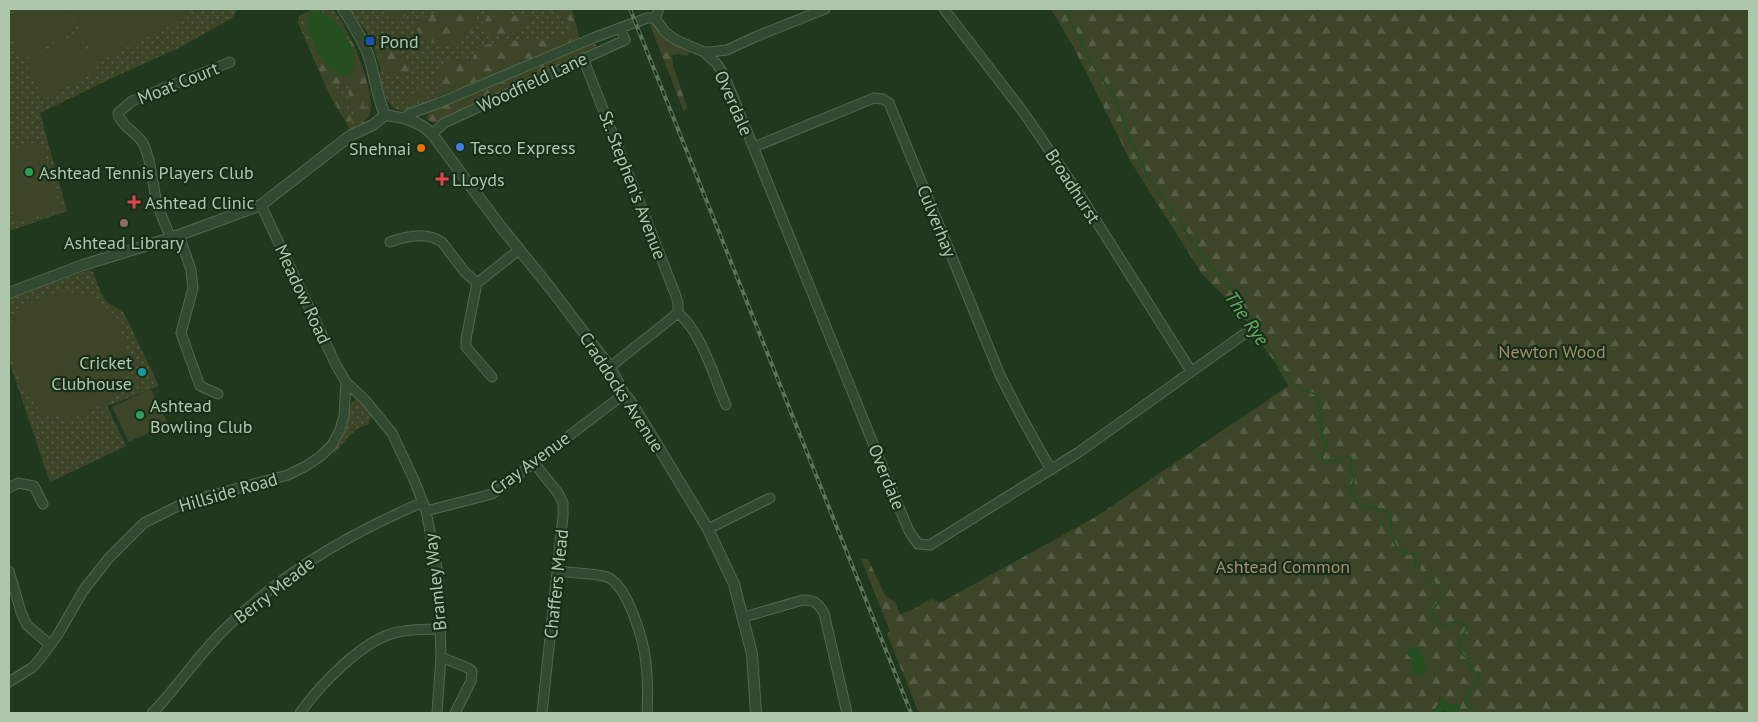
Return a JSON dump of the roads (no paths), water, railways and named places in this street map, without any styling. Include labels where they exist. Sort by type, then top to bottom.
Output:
[{"type":"street","points":[[343,9],[368,55],[379,102],[385,115]]},
{"type":"street","points":[[659,9],[655,18],[665,32],[676,40],[704,52],[727,50],[825,9]]},
{"type":"street","name":"Broadhurst","points":[[944,9],[1024,113],[1081,197],[1191,371]]},
{"type":"street","name":"Woodfield Lane","points":[[403,118],[620,28],[647,18],[655,18]]},
{"type":"street","name":"Woodfield Lane","points":[[432,134],[444,123],[624,40],[620,28]]},
{"type":"street","points":[[721,69],[727,50]]},
{"type":"street","name":"Overdale","points":[[704,52],[721,69],[892,491],[914,540],[918,544],[930,545],[1051,470],[1244,334]]},
{"type":"street","name":"St. Stephen's Avenue","points":[[583,58],[676,296],[678,313],[686,319],[696,335],[726,405]]},
{"type":"street","name":"Moat Court","points":[[175,236],[157,203],[150,164],[144,145],[138,135],[119,118],[118,113],[132,101],[230,62]]},
{"type":"street","name":"Culverhay","points":[[754,147],[874,98],[883,99],[889,103],[1000,375],[1051,470]]},
{"type":"street","points":[[420,124],[428,108]]},
{"type":"street","points":[[385,115],[403,118]]},
{"type":"street","points":[[9,292],[261,205],[351,135],[374,125],[385,115]]},
{"type":"street","name":"Craddocks Avenue","points":[[403,118],[420,124],[432,134],[610,367],[624,394],[631,402],[708,529],[734,584],[744,617],[752,654],[756,713]]},
{"type":"street","name":"Meadow Road","points":[[261,205],[336,365],[346,382]]},
{"type":"street","points":[[175,236],[191,270],[193,288],[181,333],[200,386],[218,394]]},
{"type":"street","points":[[390,242],[405,236],[420,236],[438,240],[464,271],[477,282]]},
{"type":"street","points":[[492,377],[466,347],[477,282],[519,250]]},
{"type":"street","points":[[610,367],[678,313]]},
{"type":"street","name":"Bramley Way","points":[[346,382],[392,433],[424,506],[437,568],[441,629],[437,713]]},
{"type":"street","name":"Hillside Road","points":[[9,682],[33,667],[57,636],[83,591],[102,565],[144,523],[186,502],[288,475],[321,456],[332,445],[340,430],[344,416],[346,382]]},
{"type":"street","name":"Cray Avenue","points":[[424,506],[492,494],[624,394]]},
{"type":"street","name":"Chaffers Mead","points":[[534,463],[563,503],[542,713]]},
{"type":"street","points":[[9,488],[18,483],[34,486],[43,504]]},
{"type":"street","points":[[708,529],[770,498]]},
{"type":"street","name":"Berry Meade","points":[[152,713],[221,633],[266,592],[308,561],[342,540],[384,519],[424,506]]},
{"type":"street","points":[[9,571],[11,588],[27,625],[49,644]]},
{"type":"street","points":[[557,571],[607,577],[624,592],[640,636],[646,660],[648,680],[647,713]]},
{"type":"street","points":[[744,617],[803,600],[812,600],[819,605],[824,613],[847,713]]},
{"type":"street","points":[[300,713],[345,663],[374,642],[397,632],[441,629]]},
{"type":"street","name":"Bramley Way","points":[[441,657],[472,671],[471,681],[455,713]]},
{"type":"waterway","name":"The Rye","points":[[1064,9],[1091,62],[1116,100],[1129,137],[1147,175],[1207,263],[1223,279],[1238,299],[1246,311],[1250,322],[1287,376],[1299,387],[1316,394],[1323,439],[1326,443],[1325,450],[1321,454],[1323,461],[1326,463],[1347,457],[1351,458],[1350,470],[1354,478],[1351,495],[1362,507],[1386,510],[1391,519],[1391,534],[1397,549],[1414,554],[1415,565],[1420,570]]},
{"type":"waterway","name":"The Rye","points":[[1430,578],[1441,591],[1439,602],[1432,610],[1436,623],[1445,626],[1454,622],[1467,626],[1458,650],[1469,660],[1469,665],[1478,675],[1479,679],[1465,702],[1473,713]]},
{"type":"railway","points":[[630,9],[911,713]]},
{"type":"place","name":"Pond","points":[[370,41]]},
{"type":"place","name":"Tesco Express","points":[[460,147]]},
{"type":"place","name":"Shehnai","points":[[421,148]]},
{"type":"place","name":"Ashtead Tennis Players Club","points":[[29,172]]},
{"type":"place","name":"LLoyds","points":[[442,179]]},
{"type":"place","name":"Ashtead Clinic","points":[[134,202]]},
{"type":"place","name":"Ashtead Library","points":[[124,223]]},
{"type":"place","name":"Cricket Clubhouse","points":[[142,372]]},
{"type":"place","name":"Ashtead Bowling Club","points":[[140,415]]},
{"type":"park label","name":"Newton Wood","points":[[1552,351]]},
{"type":"park label","name":"Ashtead Common","points":[[1283,566]]}]
